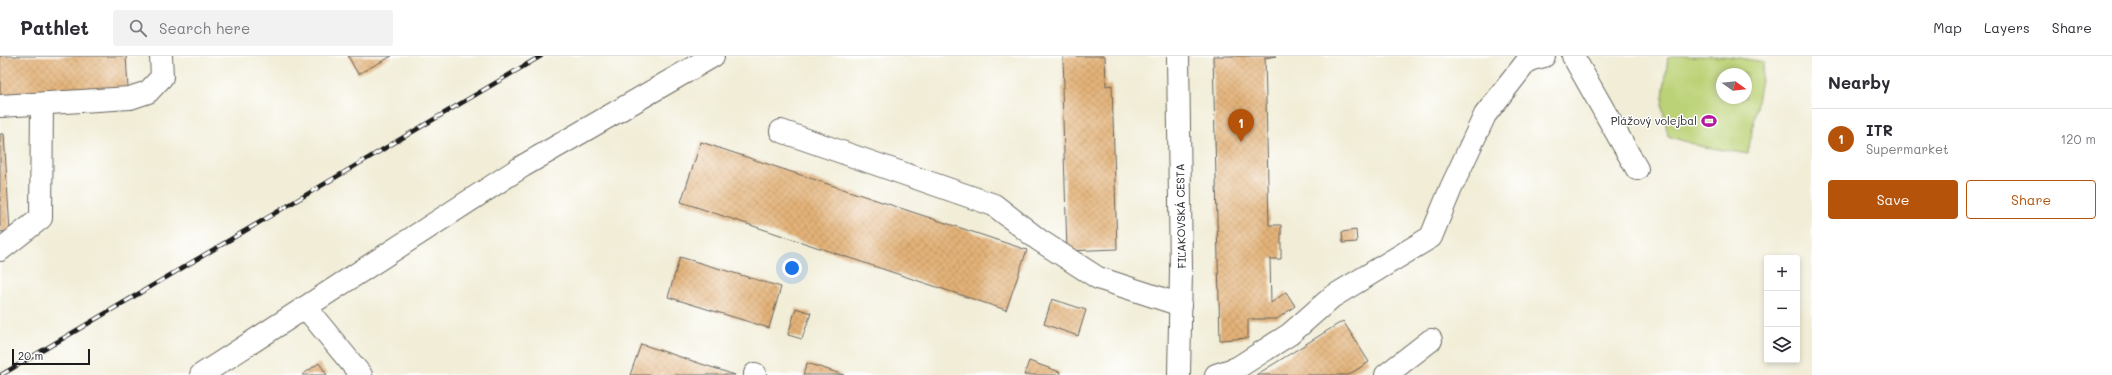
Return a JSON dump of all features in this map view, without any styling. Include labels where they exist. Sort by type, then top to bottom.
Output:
[{"type":"street","points":[[0,106],[130,98],[148,92],[162,77],[161,56]]},
{"type":"street","points":[[202,375],[523,166],[713,56]]},
{"type":"street","name":"FIĽAKOVSKÁ CESTA","points":[[1178,56],[1181,305],[1179,375]]},
{"type":"street","points":[[1216,375],[1238,368],[1290,334],[1332,297],[1431,237],[1451,188],[1486,115],[1528,60],[1544,56]]},
{"type":"street","points":[[1573,56],[1637,169]]},
{"type":"street","points":[[0,250],[42,218],[42,104]]},
{"type":"street","points":[[781,131],[994,206],[1039,240],[1098,278],[1181,305]]},
{"type":"street","points":[[306,308],[362,375]]},
{"type":"street","points":[[1386,375],[1431,340]]},
{"type":"green space","name":"Plážový volejbal","points":[[1670,56],[1727,56],[1764,62],[1748,154],[1699,146],[1668,136],[1662,105],[1668,57]]},
{"type":"building","points":[[0,56],[126,56],[128,88],[0,96]]},
{"type":"building","points":[[348,56],[392,56],[358,74]]},
{"type":"building","points":[[1063,56],[1105,56],[1106,86],[1112,85],[1117,249],[1067,251],[1062,87],[1064,87]]},
{"type":"building","points":[[1213,56],[1276,56],[1265,58],[1269,225],[1281,225],[1281,259],[1270,259],[1271,303],[1286,292],[1295,306],[1277,319],[1248,319],[1248,338],[1220,340]]},
{"type":"building","points":[[0,134],[4,134],[10,231],[0,232]]},
{"type":"building","points":[[701,142],[1027,250],[1006,310],[681,202]]},
{"type":"building","points":[[1356,230],[1357,242],[1343,243],[1342,232]]},
{"type":"building","points":[[680,257],[781,287],[769,328],[668,297]]},
{"type":"building","points":[[1052,299],[1086,310],[1078,336],[1044,324]]},
{"type":"building","points":[[796,308],[811,313],[802,339],[788,335]]},
{"type":"building","points":[[1343,321],[1369,362],[1348,375],[1256,375]]},
{"type":"building","points":[[641,344],[735,375],[630,375]]},
{"type":"building","points":[[1029,361],[1060,372],[1059,375],[1024,375]]},
{"type":"building","points":[[319,363],[327,375],[302,375]]},
{"type":"building","points":[[807,363],[844,375],[803,375]]},
{"type":"railway","points":[[1,375],[541,56]]},
{"type":"place","name":"Plážový volejbal","points":[[1709,121]]},
{"type":"place","name":"ITR","points":[[1241,142]]}]
